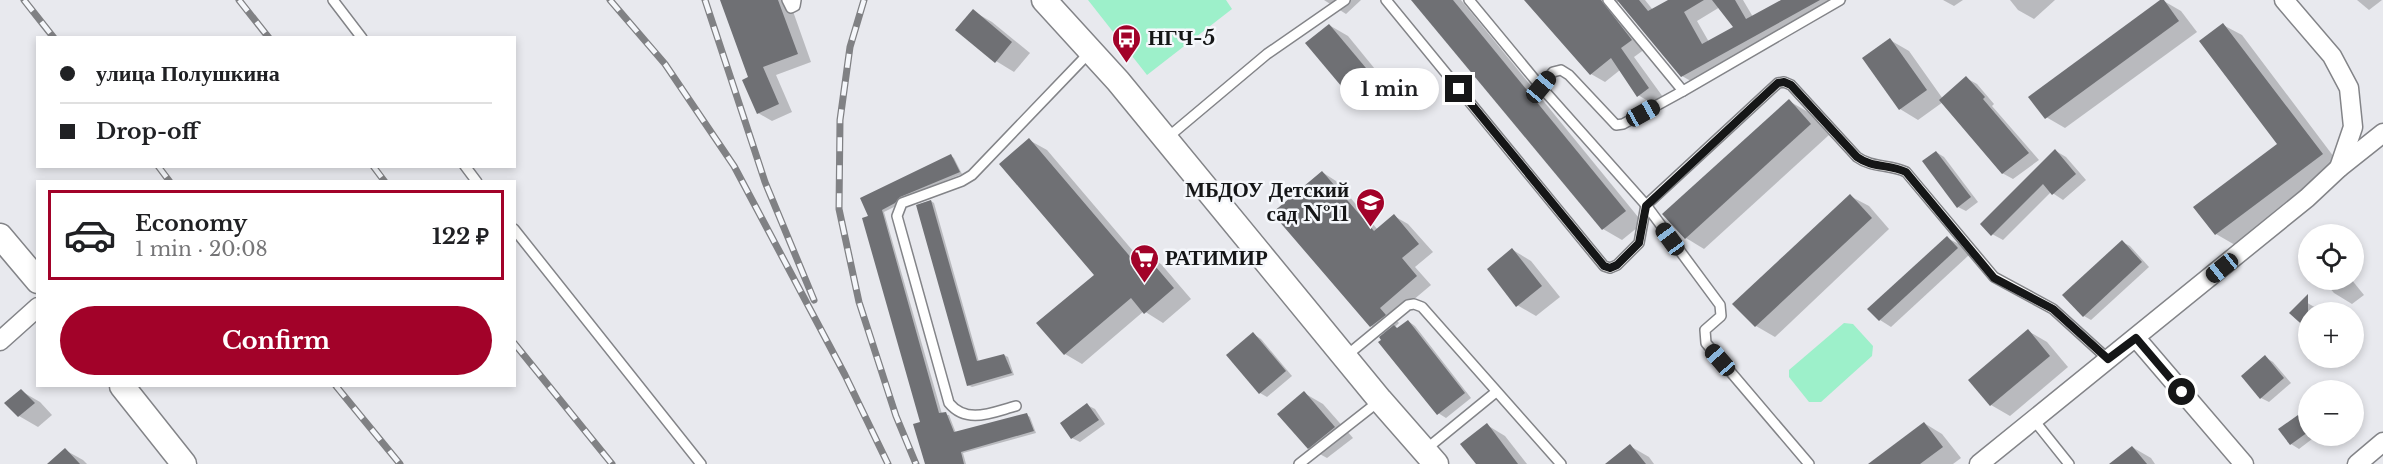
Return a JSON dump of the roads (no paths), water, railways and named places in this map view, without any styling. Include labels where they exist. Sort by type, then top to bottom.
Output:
[{"type":"street","points":[[1044,0],[1166,140],[1380,400],[1431,457]]},
{"type":"street","points":[[2284,0],[2332,56],[2349,88],[2353,127],[2339,168]]},
{"type":"street","points":[[1979,464],[2307,198],[2339,168],[2383,133]]},
{"type":"street","points":[[0,236],[36,279]]},
{"type":"street","points":[[0,341],[36,309]]},
{"type":"street","points":[[2136,338],[2244,464]]},
{"type":"street","points":[[123,387],[184,464]]},
{"type":"street","points":[[2357,464],[2383,442]]},
{"type":"lane","points":[[333,0],[360,36]]},
{"type":"lane","points":[[787,0],[791,8],[795,6],[796,0]]},
{"type":"lane","points":[[1166,140],[1267,54],[1345,0]]},
{"type":"lane","points":[[1386,0],[1604,266],[1610,268],[1617,265],[1639,243],[1646,206],[1778,83],[1784,82],[1791,85],[1857,157],[1870,165],[1896,168],[1906,172],[1994,278],[2053,309],[2108,359]]},
{"type":"lane","points":[[1469,0],[1541,87],[1646,206],[1720,305],[1721,316],[1706,330],[1706,343],[1809,464]]},
{"type":"lane","points":[[1608,0],[1683,91]]},
{"type":"lane","points":[[1541,87],[1553,72],[1561,70],[1569,75],[1616,125],[1623,124],[1840,0]]},
{"type":"lane","points":[[1016,406],[970,416],[961,415],[949,403],[897,216],[902,203],[962,181],[972,175],[1090,51]]},
{"type":"lane","points":[[516,232],[701,464]]},
{"type":"lane","points":[[1346,356],[1408,304],[1422,307],[1561,464]]},
{"type":"lane","points":[[1431,457],[1496,392]]},
{"type":"lane","points":[[1305,462],[1380,400]]},
{"type":"lane","points":[[2033,419],[2069,464]]},
{"type":"railway","points":[[24,0],[52,36]]},
{"type":"railway","points":[[239,0],[267,36]]},
{"type":"railway","points":[[610,0],[665,64],[734,166],[845,375],[888,464]]},
{"type":"railway","points":[[705,0],[765,182],[814,300]]},
{"type":"railway","points":[[864,0],[850,47],[840,120],[839,209],[859,302],[896,416],[916,464]]},
{"type":"railway","points":[[160,168],[168,180]]},
{"type":"railway","points":[[374,168],[384,180]]},
{"type":"railway","points":[[516,345],[612,464]]},
{"type":"railway","points":[[337,387],[400,464]]},
{"type":"place","name":"НГЧ-5","points":[[1127,64]]},
{"type":"place","name":"МБДОУ Детский сад №11","points":[[1370,228]]},
{"type":"place","name":"РАТИМИР","points":[[1144,284]]}]
